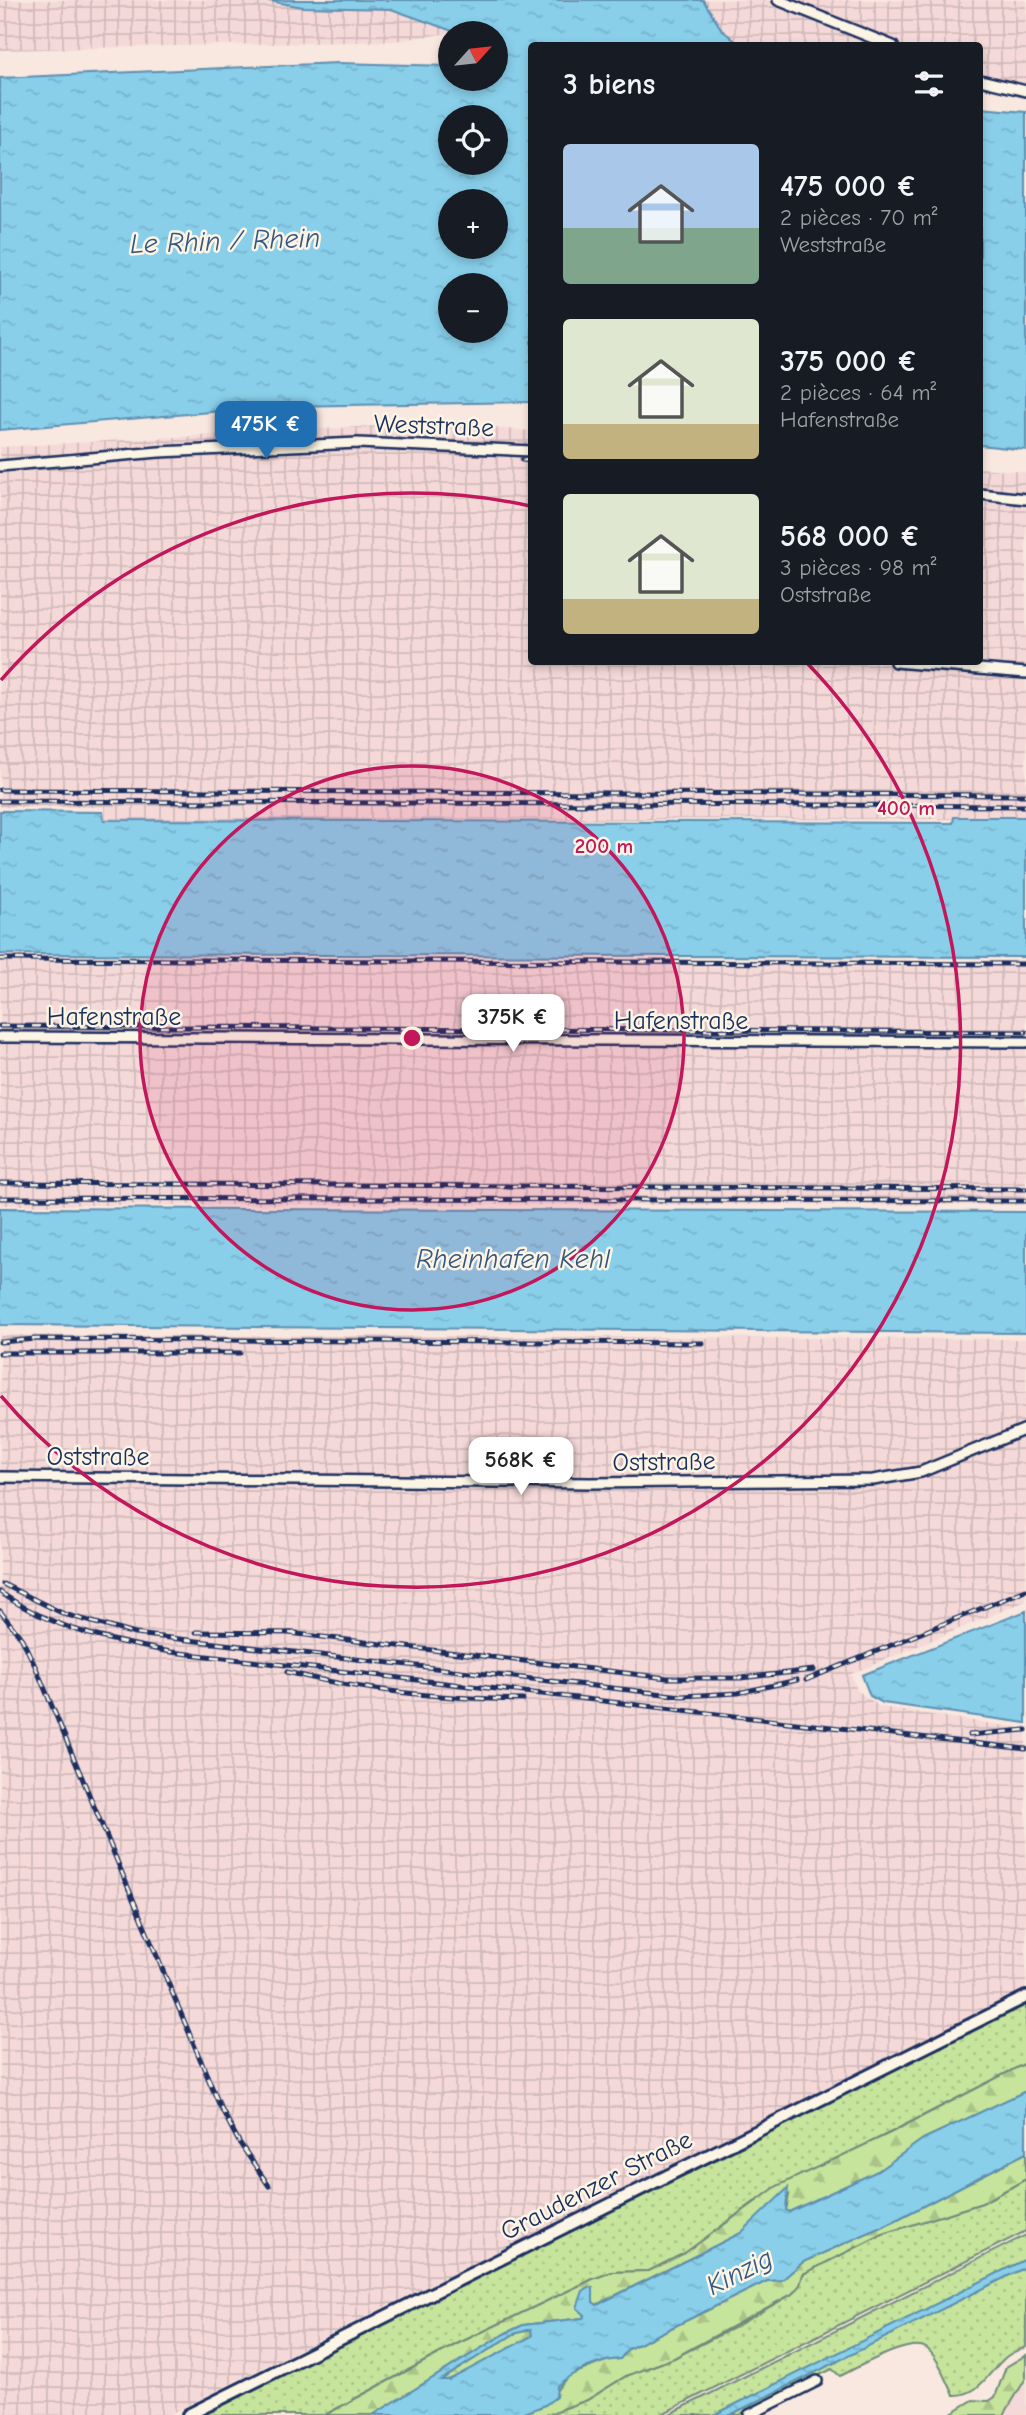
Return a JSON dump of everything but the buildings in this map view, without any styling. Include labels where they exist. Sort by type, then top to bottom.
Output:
[{"type":"street","points":[[778,0],[883,42]]},
{"type":"street","points":[[983,81],[1026,91]]},
{"type":"street","name":"Weststraße","points":[[0,467],[185,451],[358,443],[528,451]]},
{"type":"street","points":[[983,494],[1026,499]]},
{"type":"street","points":[[931,665],[1026,673]]},
{"type":"street","name":"Hafenstraße","points":[[0,1037],[1026,1042]]},
{"type":"street","name":"Oststraße","points":[[0,1477],[590,1483],[873,1480],[921,1472],[1026,1429]]},
{"type":"street","name":"Graudenzer Straße","points":[[188,2415],[1026,1997]]},
{"type":"street","points":[[749,2415],[817,2381]]},
{"type":"shaded area","points":[[0,0],[1026,0],[1026,93],[983,89],[983,42],[582,42],[508,34],[508,21],[438,21],[438,35],[394,41],[0,50]]},
{"type":"shaded area","points":[[431,423],[528,431],[528,665],[983,665],[983,468],[1026,472],[1026,819],[105,820],[105,807],[0,807],[0,447]]},
{"type":"shaded area","points":[[0,955],[1026,962],[1026,1205],[0,1205]]},
{"type":"shaded area","points":[[0,1335],[1026,1339],[1026,1601],[851,1674],[857,1690],[880,1707],[1020,1728],[1026,1725],[1026,1989],[168,2415],[0,2415]]},
{"type":"shaded area","points":[[1026,2378],[1026,2415],[1008,2415],[1007,2409]]},
{"type":"green space","points":[[1026,2001],[1026,2063],[754,2202],[685,2253],[649,2271],[612,2272],[593,2279],[457,2344],[325,2415],[196,2415]]},
{"type":"green space","points":[[1026,2063],[1026,2091],[923,2139],[878,2171],[789,2212],[786,2210],[789,2195],[741,2233],[596,2305],[593,2302],[583,2318],[523,2325],[373,2415],[325,2415],[457,2344],[593,2279],[612,2272],[649,2271],[685,2253],[777,2186],[890,2133]]},
{"type":"green space","points":[[1026,2153],[1026,2179],[982,2203],[883,2234],[803,2274],[800,2285],[792,2294],[674,2358],[626,2376],[587,2400],[546,2415],[520,2415],[545,2405],[568,2376],[608,2360],[620,2359],[628,2349],[767,2281],[782,2280],[803,2262],[894,2221]]},
{"type":"green space","points":[[1026,2179],[1026,2231],[660,2415],[546,2415],[587,2400],[626,2376],[674,2358],[733,2328],[792,2294],[803,2274],[883,2233],[982,2203]]},
{"type":"green space","points":[[1026,2235],[1026,2259],[714,2415],[668,2415]]},
{"type":"green space","points":[[1026,2267],[1026,2347],[1006,2357],[971,2391],[954,2395],[930,2352],[918,2346],[883,2355],[840,2376],[832,2369],[739,2415],[730,2415]]},
{"type":"green space","points":[[531,2329],[532,2336],[487,2363],[463,2375],[439,2381],[514,2334]]},
{"type":"green space","points":[[1026,2355],[1026,2378],[1004,2415],[948,2415],[973,2400],[989,2401],[995,2397],[1006,2367]]},
{"type":"water","name":"Le Rhin / Rhein","points":[[264,0],[703,0],[722,30],[736,42],[528,42],[528,402],[283,406],[0,430],[0,78],[338,63],[438,66],[438,91],[508,91],[508,21],[438,21],[438,26],[391,9],[303,7]]},
{"type":"water","points":[[983,108],[1026,112],[1026,450],[983,445]]},
{"type":"water","points":[[0,811],[103,812],[104,820],[953,823],[954,817],[1026,817],[1026,957],[0,954]]},
{"type":"water","name":"Rheinhafen Kehl","points":[[0,1208],[1026,1212],[1026,1333],[0,1325]]},
{"type":"water","points":[[1026,1611],[1026,1723],[883,1703],[870,1696],[862,1675]]},
{"type":"water","name":"Kinzig","points":[[1026,2091],[1026,2153],[894,2221],[803,2262],[782,2280],[767,2281],[628,2349],[620,2359],[578,2371],[557,2386],[556,2397],[545,2405],[520,2415],[373,2415],[523,2325],[583,2318],[585,2315],[577,2308],[583,2291],[589,2287],[593,2288],[593,2302],[597,2305],[741,2233],[788,2188],[786,2210],[789,2212],[878,2171],[923,2139]],"holes":[[[531,2329],[532,2336],[449,2380],[441,2380],[514,2334]]]},
{"type":"water","points":[[1026,2259],[1026,2267],[730,2415],[714,2415]]},
{"type":"railway","points":[[522,460],[528,461]]},
{"type":"railway","points":[[0,790],[1026,795]]},
{"type":"railway","points":[[0,801],[1026,806]]},
{"type":"railway","points":[[0,959],[1026,964]]},
{"type":"railway","points":[[0,1026],[1026,1032]]},
{"type":"railway","points":[[0,1183],[1026,1189]]},
{"type":"railway","points":[[0,1198],[1026,1201]]},
{"type":"railway","points":[[0,1342],[36,1339],[703,1343]]},
{"type":"railway","points":[[0,1353],[240,1353]]},
{"type":"railway","points":[[3,1584],[64,1614],[135,1634],[682,1696],[738,1693],[797,1680]]},
{"type":"railway","points":[[806,1680],[1026,1590]]},
{"type":"railway","points":[[0,1592],[40,1615],[82,1632],[171,1652],[1026,1749]]},
{"type":"railway","points":[[0,1611],[22,1639],[36,1668],[219,2104],[239,2142],[269,2186]]},
{"type":"railway","points":[[196,1632],[297,1633]]},
{"type":"railway","points":[[289,1633],[667,1678],[741,1678],[814,1670]]},
{"type":"railway","points":[[287,1672],[345,1685],[404,1693],[523,1700]]},
{"type":"railway","points":[[969,1735],[1026,1730]]}]
